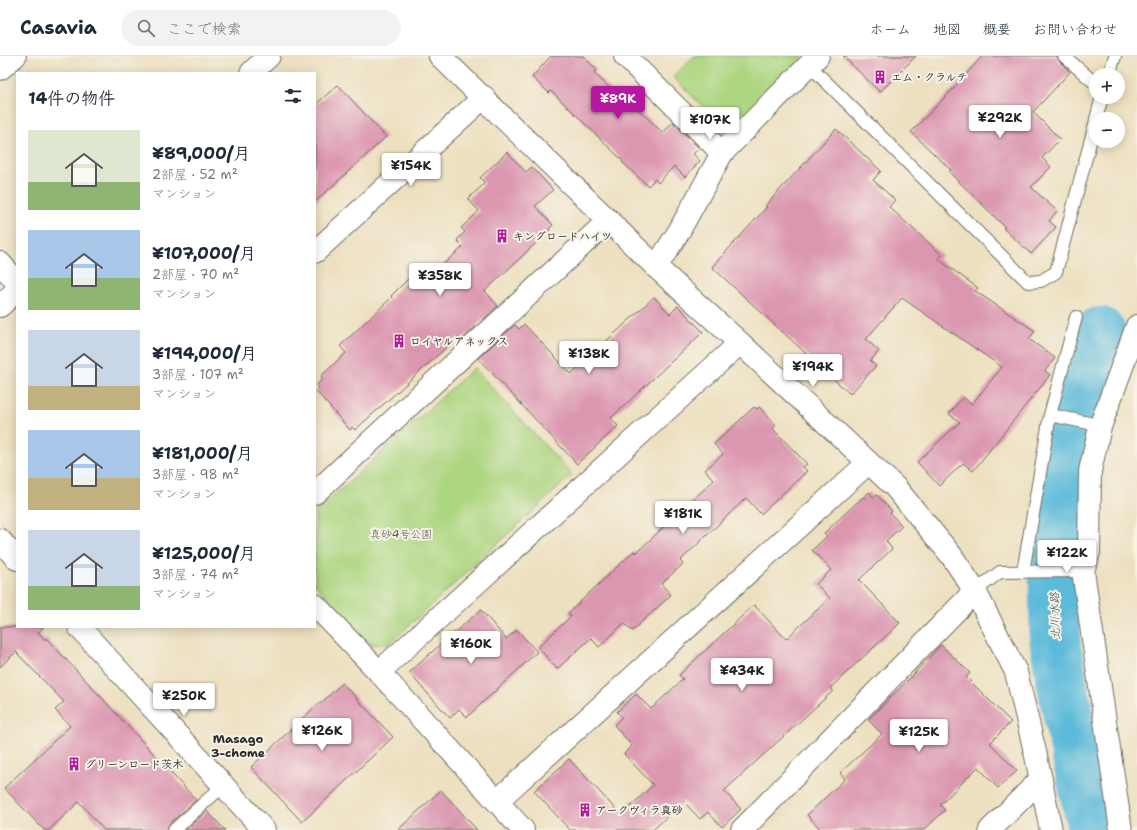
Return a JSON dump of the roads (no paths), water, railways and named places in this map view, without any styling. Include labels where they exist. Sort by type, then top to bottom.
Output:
[{"type":"street","points":[[0,69],[15,56]]},
{"type":"street","points":[[252,72],[269,56]]},
{"type":"street","points":[[440,56],[484,97],[656,267],[895,487],[951,555],[975,591],[1016,672],[1041,779],[1051,830]]},
{"type":"street","points":[[625,56],[722,153]]},
{"type":"street","points":[[656,267],[678,233],[722,153],[814,60]]},
{"type":"street","points":[[316,251],[484,97]]},
{"type":"street","points":[[316,493],[609,220]]},
{"type":"street","points":[[0,263],[16,281]]},
{"type":"street","points":[[0,306],[16,291]]},
{"type":"street","points":[[1121,830],[1075,571],[1089,552],[1090,471],[1094,425],[1137,326]]},
{"type":"street","points":[[379,672],[740,343]]},
{"type":"street","points":[[497,801],[868,463]]},
{"type":"street","points":[[0,540],[16,558]]},
{"type":"street","points":[[742,830],[975,591]]},
{"type":"street","points":[[316,606],[379,672],[523,830]]},
{"type":"street","points":[[80,628],[264,830]]},
{"type":"street","points":[[990,830],[1041,779]]},
{"type":"lane","points":[[1064,56],[1089,78]]},
{"type":"lane","points":[[1111,68],[1115,56]]},
{"type":"lane","points":[[814,60],[1028,282],[1041,281],[1056,272],[1089,147]]},
{"type":"lane","points":[[1023,572],[1054,415],[1076,317]]},
{"type":"lane","points":[[1054,415],[1094,425]]},
{"type":"lane","points":[[975,591],[1000,572],[1075,571]]},
{"type":"lane","points":[[174,830],[224,785]]},
{"type":"waterway","name":"北川水路","points":[[1093,830],[1065,699],[1055,642],[1054,557],[1071,430],[1100,332]]},
{"type":"place","name":"エム・クラルテ","points":[[880,77]]},
{"type":"place","name":"キングロードハイツ","points":[[502,236]]},
{"type":"place","name":"ロイヤルアネックス","points":[[399,341]]},
{"type":"place","name":"グリーンロード茨木","points":[[74,764]]},
{"type":"place","name":"アークヴィラ真砂","points":[[585,810]]},
{"type":"district","name":"Masago 3-chome","points":[[238,746]]},
{"type":"park label","name":"真砂4号公園","points":[[401,534]]}]
